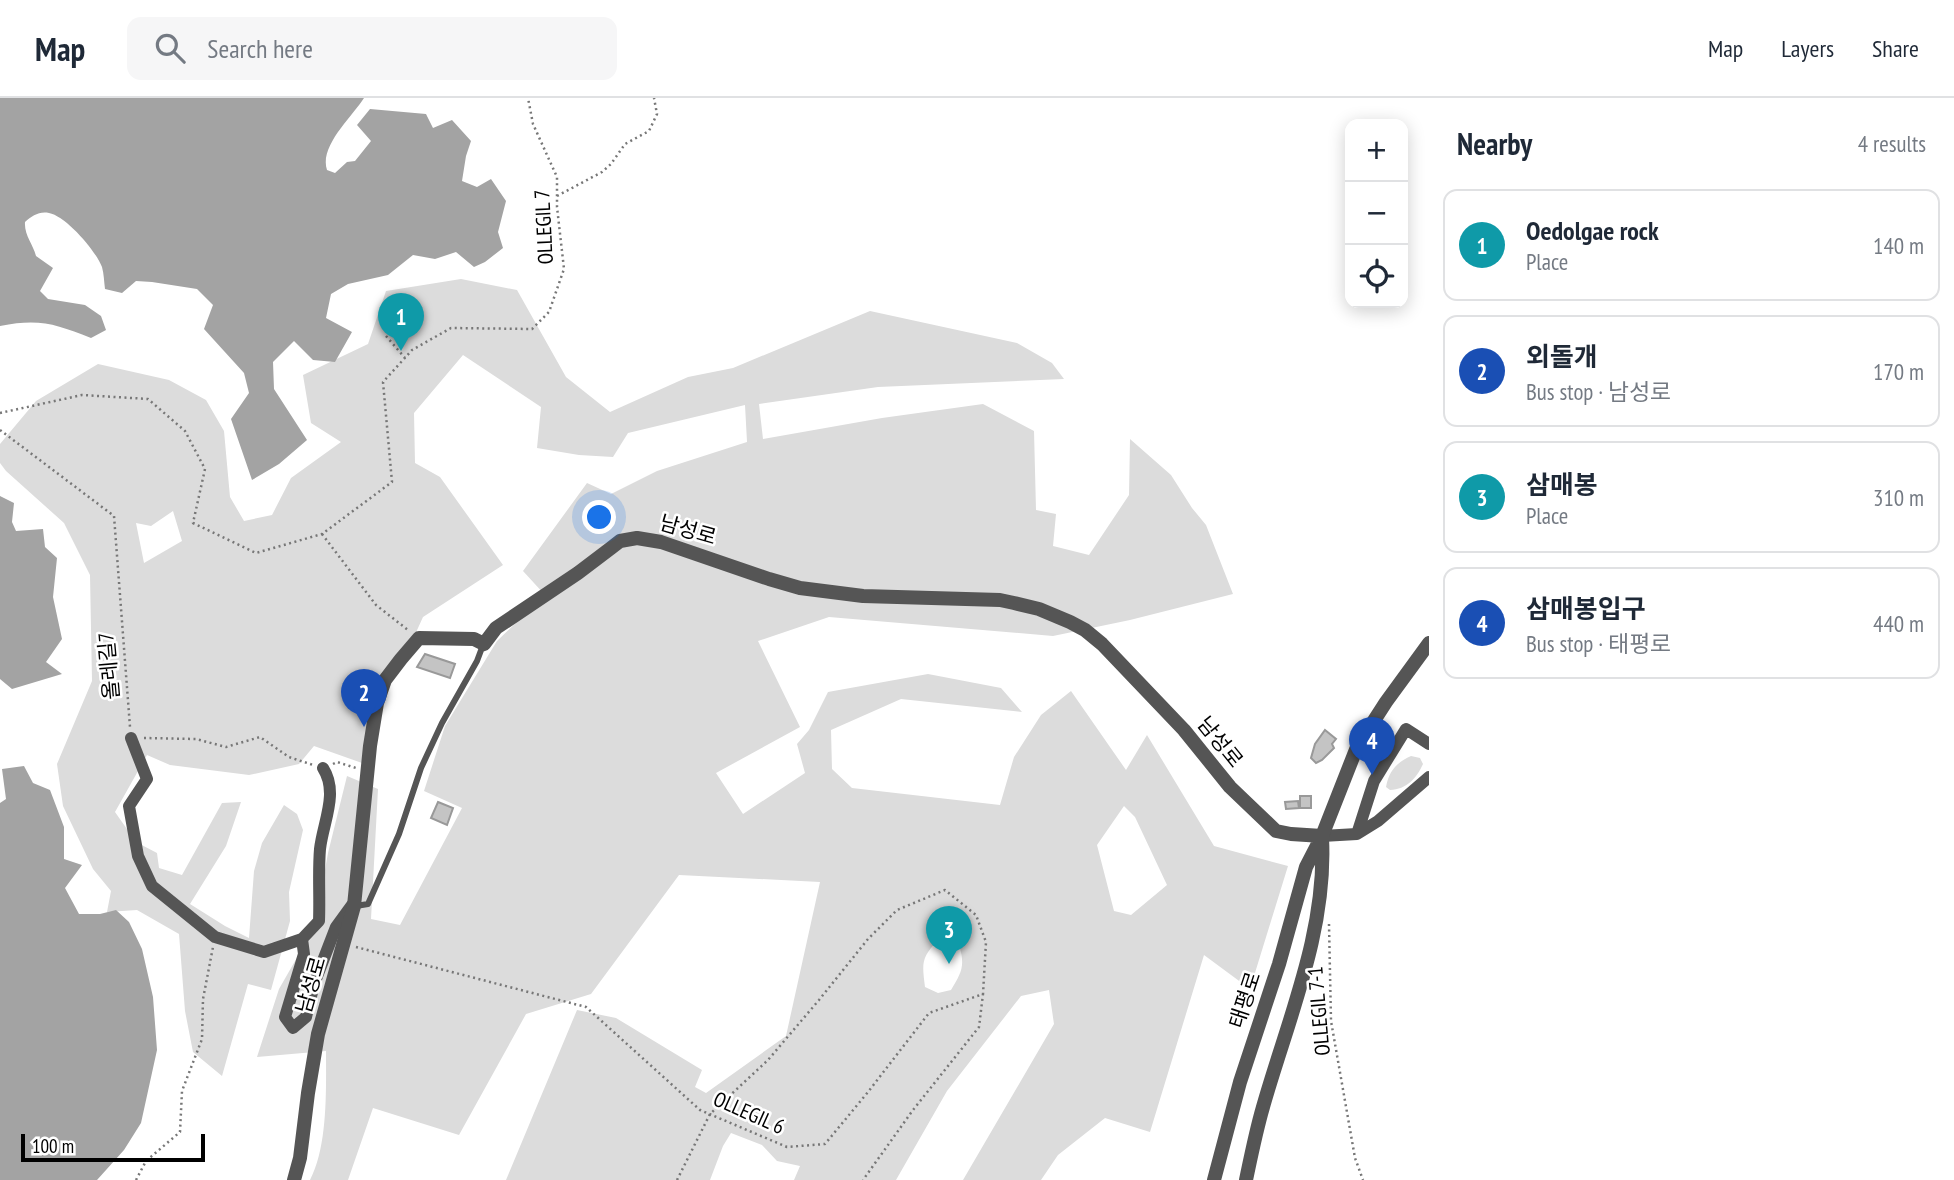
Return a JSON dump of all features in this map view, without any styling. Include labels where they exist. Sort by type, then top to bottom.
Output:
[{"type":"street","name":"남성로","points":[[484,644],[496,628],[620,541],[637,538],[662,542],[800,588],[863,596],[1000,600],[1014,603],[1070,622],[1102,644],[1184,730],[1230,787],[1276,831],[1322,836]]},
{"type":"street","points":[[419,638],[474,639],[484,644]]},
{"type":"street","name":"남성로","points":[[294,1180],[300,1158],[318,1034],[345,944],[361,905],[368,768],[377,703],[385,680],[419,638]]},
{"type":"street","name":"태평로","points":[[1214,1180],[1240,1082],[1279,964],[1306,867],[1322,836],[1357,747],[1429,643]]},
{"type":"street","points":[[1357,834],[1374,781],[1406,729],[1429,744]]},
{"type":"street","points":[[131,738],[147,779],[129,806],[138,856],[152,886],[215,937],[264,952],[302,939],[319,921],[320,848],[331,795],[323,768]]},
{"type":"street","points":[[1322,836],[1357,834],[1378,821],[1429,777]]},
{"type":"street","name":"태평로","points":[[1247,1180],[1262,1109],[1300,989],[1316,924],[1323,867],[1322,836]]},
{"type":"street","points":[[302,939],[304,954],[285,1017],[293,1028],[306,1017],[314,984],[336,927],[352,905],[361,905]]},
{"type":"lane","points":[[361,905],[399,834],[421,768],[442,723],[484,644]]},
{"type":"path","name":"OLLEGIL 7","points":[[322,534],[393,482],[383,382],[412,349],[451,328],[533,329],[549,312],[564,270],[557,177],[533,124],[528,98]]},
{"type":"path","points":[[557,197],[602,172],[625,144],[649,131],[657,114],[653,98]]},
{"type":"path","points":[[386,336],[405,358]]},
{"type":"path","points":[[0,413],[82,395],[148,399],[185,431],[205,469],[193,523],[256,553],[322,534],[376,605],[419,638]]},
{"type":"path","name":"올레길7","points":[[0,430],[114,516],[131,738]]},
{"type":"path","points":[[131,738],[196,739],[226,747],[260,737],[289,757],[323,768],[337,762],[360,769],[368,768]]},
{"type":"path","points":[[677,1180],[710,1114],[768,1060],[820,1000],[867,939],[897,910],[945,890],[976,915],[986,942],[979,1027],[913,1110],[863,1180]]},
{"type":"path","name":"OLLEGIL 7-1","points":[[1329,917],[1331,1021],[1355,1158],[1363,1180]]},
{"type":"path","points":[[136,1180],[146,1161],[180,1132],[182,1091],[202,1039],[203,999],[215,937]]},
{"type":"path","name":"OLLEGIL 6","points":[[345,944],[586,1007],[700,1110],[787,1147],[825,1144],[929,1013],[983,994]]},
{"type":"shaded area","points":[[0,98],[364,98],[338,132],[328,151],[327,170],[335,173],[347,162],[355,161],[371,141],[357,125],[370,109],[426,114],[433,128],[452,120],[471,141],[462,181],[477,187],[491,179],[506,201],[498,232],[503,248],[474,267],[456,252],[435,259],[413,255],[388,275],[348,284],[331,294],[326,318],[352,332],[335,362],[313,360],[294,341],[273,362],[274,389],[307,440],[279,464],[252,480],[231,419],[249,393],[244,373],[204,329],[213,305],[197,289],[136,281],[122,293],[105,289],[102,267],[87,244],[64,220],[49,213],[42,213],[25,222],[36,256],[53,268],[40,291],[48,299],[85,305],[101,316],[106,330],[91,338],[47,324],[0,326]]},
{"type":"shaded area","points":[[461,279],[517,290],[566,377],[610,412],[688,377],[733,368],[870,311],[1017,343],[1052,363],[1064,379],[878,387],[759,404],[763,439],[983,404],[1034,431],[1036,510],[1056,514],[1053,546],[1089,555],[1129,495],[1130,439],[1171,475],[1206,525],[1233,594],[1053,636],[829,617],[758,641],[800,727],[716,773],[743,814],[805,773],[797,744],[809,730],[828,692],[928,674],[1001,688],[1022,712],[901,699],[831,730],[832,769],[852,788],[1000,805],[1014,757],[1041,715],[1071,691],[1126,770],[1147,735],[1214,846],[1288,866],[1250,989],[1204,955],[1150,1132],[1105,1118],[1058,1155],[1041,1180],[963,1180],[1054,1024],[1049,990],[1021,996],[947,1091],[896,1180],[794,1180],[800,1166],[777,1161],[762,1145],[731,1133],[710,1180],[506,1180],[577,1010],[616,1018],[702,1070],[695,1087],[706,1093],[786,1036],[820,882],[679,875],[591,994],[526,1014],[459,1135],[373,1108],[348,1180],[310,1180],[323,1134],[326,1051],[257,1057],[279,989],[315,926],[328,853],[347,776],[378,789],[371,919],[400,925],[462,808],[424,791],[445,726],[497,641],[545,595],[523,571],[587,483],[611,494],[657,471],[747,442],[745,405],[628,433],[613,457],[537,448],[541,407],[463,355],[414,413],[415,463],[440,477],[503,565],[423,617],[408,650],[372,695],[362,763],[314,746],[299,764],[249,775],[170,765],[147,755],[115,812],[136,842],[157,853],[159,868],[182,875],[222,803],[241,802],[226,846],[190,904],[249,938],[254,871],[262,843],[284,805],[297,814],[303,830],[289,892],[290,921],[271,990],[248,984],[222,1076],[193,1052],[185,1011],[179,934],[137,910],[107,912],[111,891],[93,869],[63,806],[57,764],[92,681],[90,575],[64,523],[0,463],[0,444],[36,401],[98,364],[169,380],[206,400],[224,431],[230,497],[244,521],[272,515],[291,478],[341,442],[311,423],[303,375],[368,344],[386,291]],"holes":[[[173,511],[182,541],[144,563],[136,523],[151,526]],[[1124,806],[1135,817],[1167,885],[1131,915],[1114,911],[1097,845]],[[938,940],[960,948],[961,970],[951,990],[938,993],[925,987],[924,961]]]},
{"type":"shaded area","points":[[0,496],[14,503],[12,522],[16,531],[43,529],[45,547],[57,558],[53,597],[62,639],[46,662],[62,674],[12,689],[0,679]]},
{"type":"shaded area","points":[[1411,756],[1420,758],[1423,764],[1417,774],[1406,785],[1390,790],[1386,787],[1391,772]]},
{"type":"shaded area","points":[[24,766],[33,783],[50,790],[64,827],[64,859],[82,865],[65,888],[79,914],[100,914],[116,910],[129,922],[142,949],[153,997],[157,1050],[141,1123],[124,1150],[97,1180],[0,1180],[0,803],[6,799],[2,769]]},
{"type":"building","points":[[425,654],[455,664],[450,678],[417,667]]},
{"type":"building","points":[[1325,730],[1336,739],[1332,744],[1334,748],[1316,763],[1311,758],[1315,744]]},
{"type":"building","points":[[1300,796],[1311,796],[1311,808],[1300,808]]},
{"type":"building","points":[[1298,801],[1299,808],[1286,809],[1285,802]]},
{"type":"building","points":[[438,802],[453,808],[447,825],[431,818]]},
{"type":"place","name":"Oedolgae rock","points":[[401,351]]},
{"type":"place","name":"외돌개","points":[[364,727]]},
{"type":"place","name":"삼매봉입구","points":[[1372,775]]},
{"type":"place","name":"삼매봉","points":[[949,964]]}]
